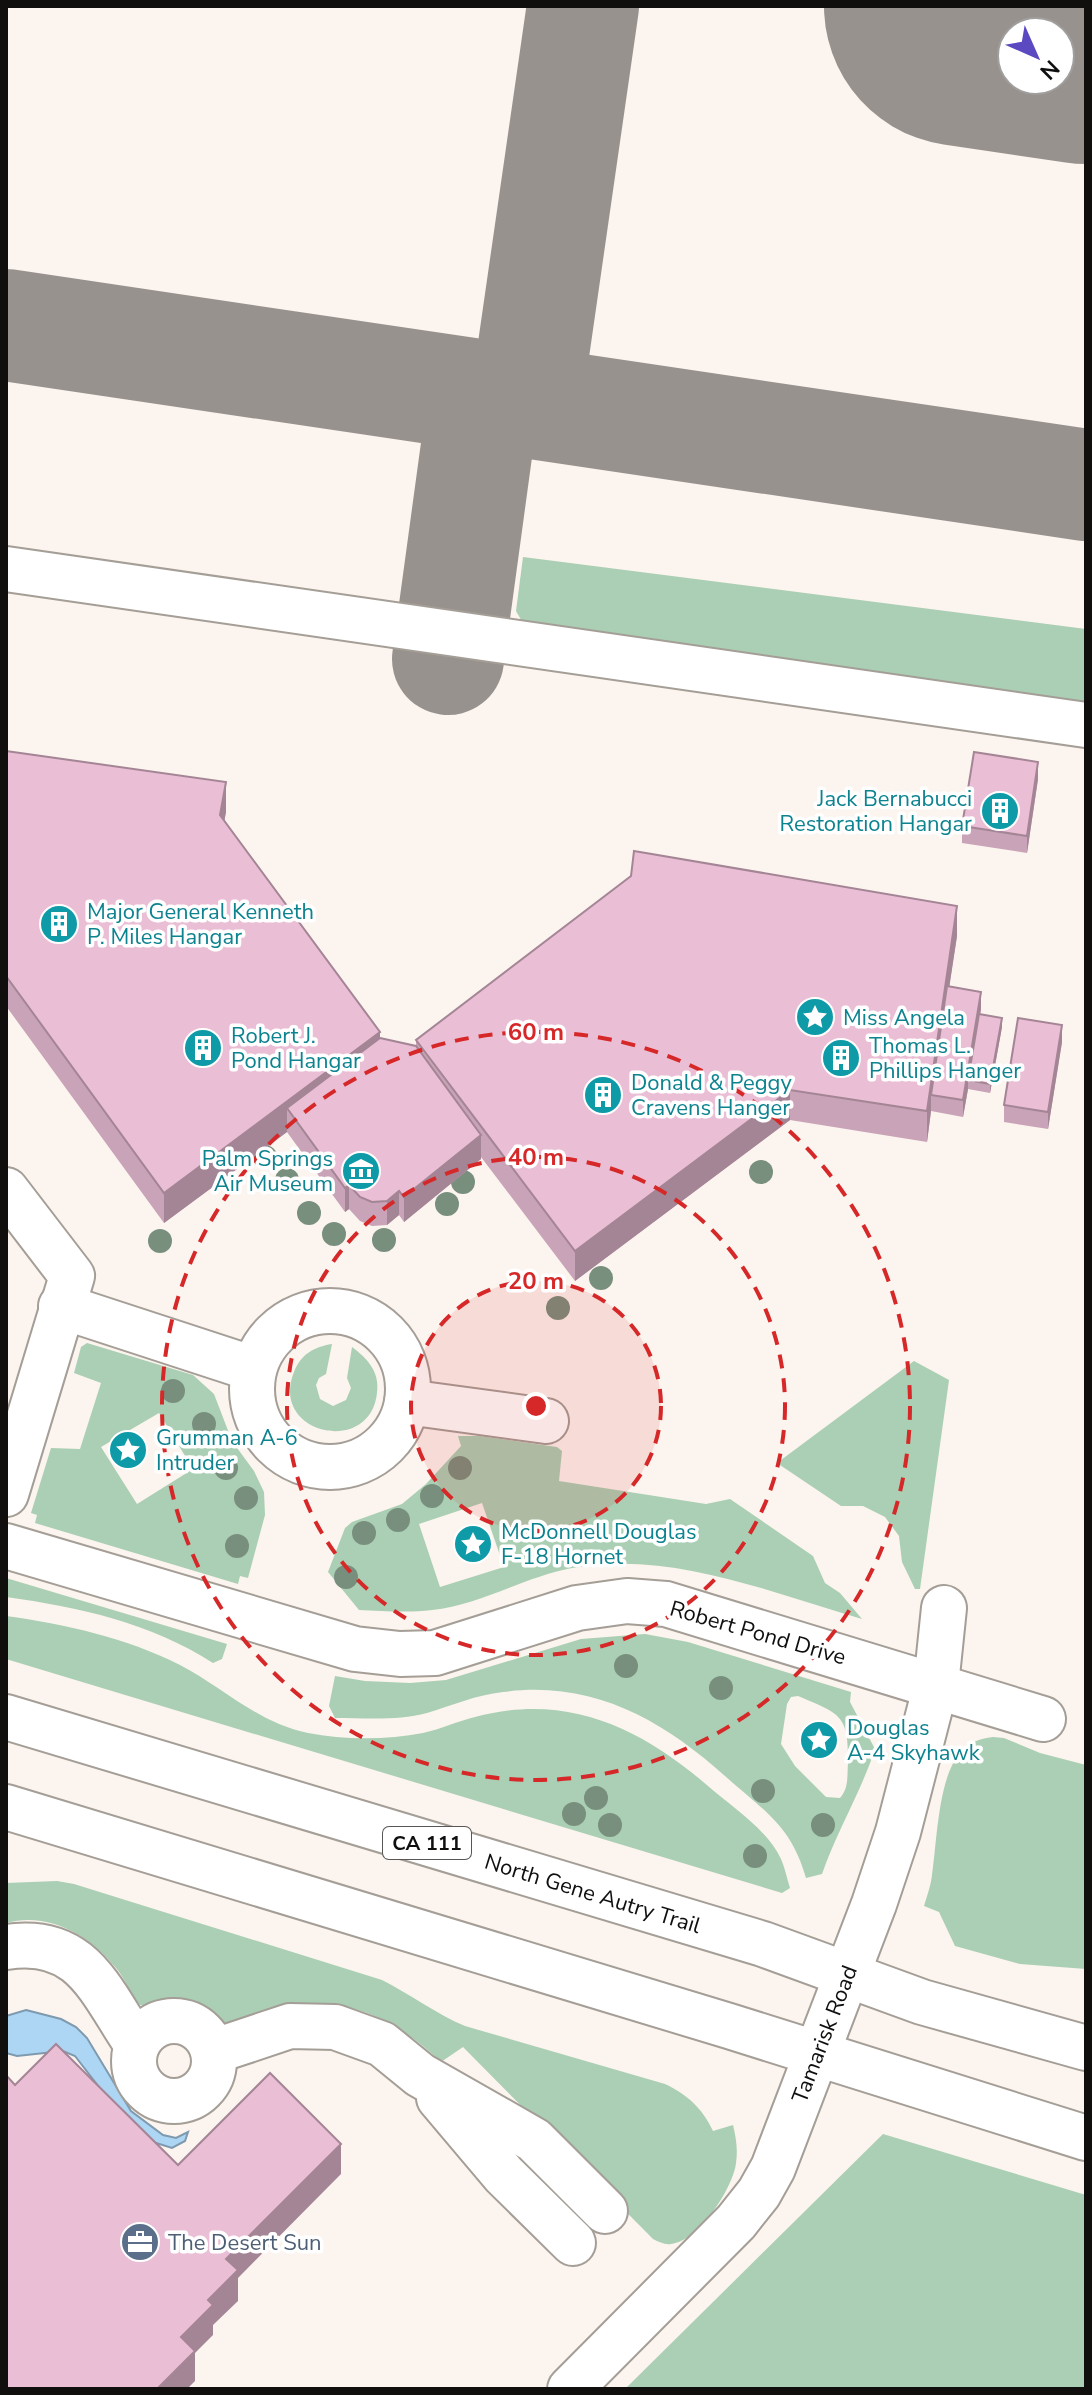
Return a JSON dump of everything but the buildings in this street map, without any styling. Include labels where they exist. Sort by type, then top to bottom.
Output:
[{"type":"main road","points":[[6,569],[1086,725]]},
{"type":"main road","points":[[6,1190],[72,1276],[19,1401],[6,1494]]},
{"type":"main road","points":[[61,1306],[254,1369]]},
{"type":"main road","points":[[334,1310],[360,1316],[383,1330],[399,1350],[408,1375],[407,1402],[399,1427],[383,1447],[361,1461],[336,1467],[310,1465],[287,1456],[269,1439],[257,1418],[252,1394],[254,1369],[265,1345],[284,1325],[308,1314],[334,1310]]},
{"type":"main road","points":[[407,1402],[546,1421]]},
{"type":"main road","name":"Robert Pond Drive","points":[[6,1546],[355,1649],[400,1654],[435,1653],[577,1608],[627,1601],[666,1604],[1043,1719]]},
{"type":"main road","name":"Tamarisk Road","points":[[570,2389],[713,2248],[759,2193],[773,2168],[898,1832],[936,1685],[944,1608]]},
{"type":"main road","name":"North Gene Autry Trail","points":[[6,1717],[763,1944],[922,2002],[1086,2048]]},
{"type":"main road","points":[[6,1807],[1086,2138]]},
{"type":"main road","points":[[6,1947],[29,1943],[55,1948],[75,1959],[94,1979],[137,2045]]},
{"type":"main road","points":[[169,2021],[183,2021],[196,2027],[206,2036],[212,2048],[214,2061],[206,2086],[196,2095],[172,2102],[148,2092],[134,2070],[133,2057],[145,2033],[169,2021]]},
{"type":"main road","points":[[212,2048],[227,2047],[290,2026],[335,2027],[382,2044],[420,2075],[534,2140],[605,2211]]},
{"type":"main road","points":[[420,2075],[504,2175],[573,2243]]},
{"type":"green space","points":[[523,557],[1086,629],[1086,706],[524,625],[516,611]]},
{"type":"green space","points":[[87,1343],[193,1375],[214,1394],[232,1441],[254,1471],[264,1492],[265,1515],[248,1578],[240,1576],[238,1584],[35,1523],[37,1515],[31,1513],[51,1448],[80,1449],[101,1383],[74,1373],[81,1347]],"holes":[[[159,1413],[193,1469],[137,1504],[101,1447]]]},
{"type":"green space","points":[[332,1344],[326,1374],[319,1378],[316,1385],[320,1399],[333,1406],[346,1400],[351,1388],[347,1378],[352,1347],[372,1367],[377,1379],[377,1393],[370,1413],[358,1425],[341,1431],[324,1430],[307,1423],[295,1410],[290,1393],[300,1360],[314,1349]]},
{"type":"green space","points":[[914,1361],[949,1380],[920,1589],[915,1589],[902,1562],[899,1536],[885,1517],[863,1506],[841,1506],[777,1463]]},
{"type":"green space","points":[[458,1436],[480,1436],[557,1447],[562,1451],[559,1481],[706,1504],[730,1499],[813,1556],[825,1583],[840,1593],[862,1619],[719,1577],[682,1569],[609,1564],[554,1572],[450,1607],[414,1611],[359,1610],[328,1572],[345,1528],[352,1522],[402,1504],[426,1484],[461,1446]],"holes":[[[482,1503],[504,1567],[440,1587],[419,1524]]]},
{"type":"green space","points":[[6,1578],[227,1644],[222,1659],[213,1663],[165,1637],[114,1619],[6,1597]]},
{"type":"green space","points":[[6,1616],[73,1628],[160,1655],[273,1721],[308,1733],[351,1738],[395,1737],[423,1733],[509,1710],[541,1709],[601,1720],[629,1732],[683,1765],[749,1820],[775,1848],[790,1888],[782,1893],[6,1659]]},
{"type":"green space","points":[[645,1634],[688,1642],[851,1692],[850,1702],[875,1749],[822,1874],[806,1878],[792,1845],[774,1820],[701,1756],[650,1721],[595,1698],[566,1692],[503,1692],[416,1716],[381,1718],[335,1718],[329,1706],[335,1676],[410,1683],[446,1680],[581,1639]],"holes":[[[798,1696],[833,1712],[844,1725],[848,1747],[847,1782],[840,1798],[826,1797],[795,1766],[781,1744],[787,1704],[791,1697]]]},
{"type":"green space","points":[[993,1737],[1086,1765],[1086,1969],[1020,1964],[955,1946],[939,1912],[924,1906],[947,1778],[960,1753],[979,1740]]},
{"type":"green space","points":[[57,1881],[382,1980],[465,2026],[665,2084],[694,2103],[713,2131],[733,2125],[737,2158],[729,2186],[713,2212],[693,2234],[682,2241],[664,2244],[653,2239],[463,2047],[441,2062],[384,2020],[342,2006],[319,2003],[265,2011],[224,2025],[187,2006],[140,2005],[106,1956],[81,1937],[38,1920],[6,1923],[6,1883]]},
{"type":"green space","points":[[883,2134],[1086,2195],[1086,2389],[625,2389]]},
{"type":"water","points":[[26,2010],[61,2019],[76,2027],[87,2038],[131,2111],[163,2135],[176,2138],[188,2132],[185,2141],[172,2148],[153,2142],[106,2096],[75,2056],[63,2051],[17,2056],[6,2053],[6,2016]]},
{"type":"taxiway","points":[[526,402],[583,6]]},
{"type":"taxiway","points":[[6,325],[1086,485]]},
{"type":"taxiway","points":[[448,659],[484,395]]},
{"type":"runway","points":[[964,6],[1086,24]]},
{"type":"place","name":"Jack Bernabucci Restoration Hangar","points":[[1000,811]]},
{"type":"place","name":"Major General Kenneth P. Miles Hangar","points":[[59,924]]},
{"type":"place","name":"Miss Angela","points":[[815,1017]]},
{"type":"place","name":"Robert J. Pond Hangar","points":[[203,1048]]},
{"type":"place","name":"Thomas L. Phillips Hanger","points":[[841,1058]]},
{"type":"place","name":"Donald & Peggy Cravens Hanger","points":[[603,1095]]},
{"type":"place","name":"Palm Springs Air Museum","points":[[361,1171]]},
{"type":"place","name":"Grumman A-6 Intruder","points":[[128,1450]]},
{"type":"place","name":"McDonnell Douglas F-18 Hornet","points":[[473,1544]]},
{"type":"place","name":"Douglas A-4 Skyhawk","points":[[819,1740]]},
{"type":"place","name":"The Desert Sun","points":[[140,2242]]}]
